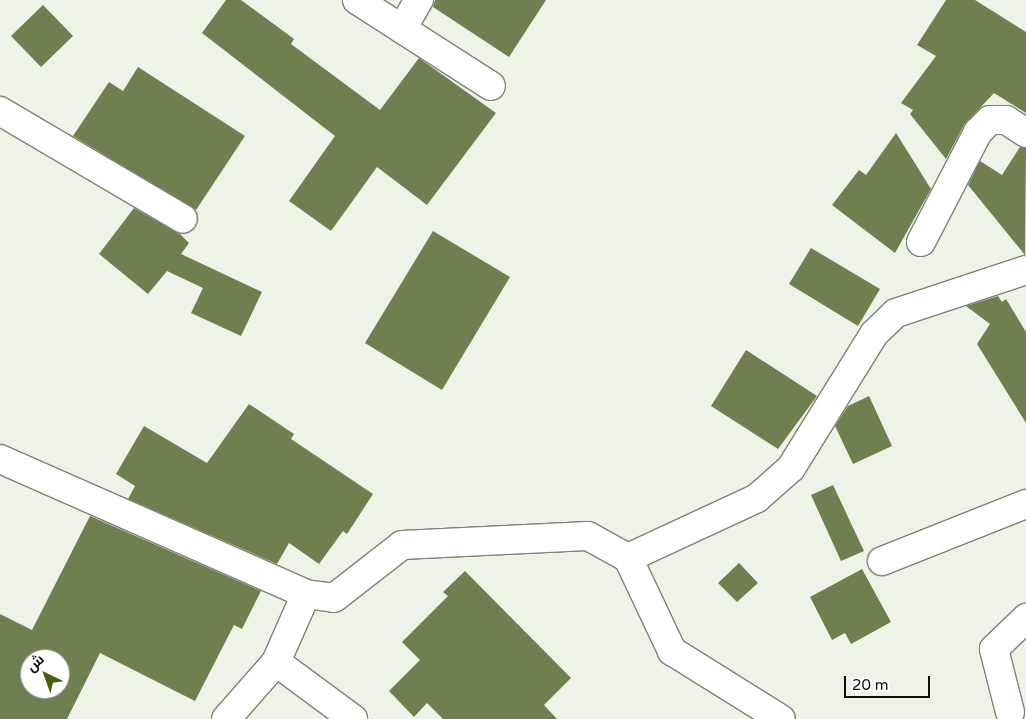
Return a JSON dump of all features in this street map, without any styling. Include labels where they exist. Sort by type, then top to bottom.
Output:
[{"type":"street","points":[[357,0],[491,86]]},
{"type":"street","points":[[402,29],[419,0]]},
{"type":"street","points":[[0,111],[183,219]]},
{"type":"street","points":[[921,242],[978,132],[990,120],[1006,120],[1026,133]]},
{"type":"street","points":[[628,558],[756,498],[791,468],[874,334],[896,312],[1026,270]]},
{"type":"street","points":[[0,459],[306,594],[334,598],[402,545],[588,536],[628,558],[672,650],[781,719]]},
{"type":"street","points":[[882,561],[1026,504]]},
{"type":"street","points":[[226,719],[276,662],[306,594]]},
{"type":"street","points":[[1010,712],[994,649],[1026,618]]},
{"type":"street","points":[[276,662],[353,719]]},
{"type":"building","points":[[226,0],[241,0],[294,39],[291,44],[380,110],[419,58],[496,113],[427,205],[377,167],[331,231],[289,201],[335,136],[202,33]]},
{"type":"building","points":[[435,0],[546,0],[509,57],[433,7]]},
{"type":"building","points":[[946,0],[975,0],[1026,32],[1026,113],[994,93],[964,125],[946,159],[910,114],[913,110],[901,103],[936,56],[917,45]]},
{"type":"building","points":[[43,5],[73,36],[41,67],[11,36]]},
{"type":"building","points":[[138,67],[245,136],[196,210],[73,136],[109,82],[123,91]]},
{"type":"building","points":[[896,133],[931,189],[895,253],[832,205],[859,170],[866,175]]},
{"type":"building","points":[[1020,147],[1026,148],[1025,255],[968,185],[980,161],[1002,175]]},
{"type":"building","points":[[134,208],[180,234],[189,243],[181,254],[262,292],[241,336],[191,313],[203,288],[167,271],[148,294],[99,254]]},
{"type":"building","points":[[433,231],[510,277],[442,390],[365,343]]},
{"type":"building","points":[[811,248],[880,289],[858,326],[789,284]]},
{"type":"building","points":[[998,296],[1002,302],[1006,299],[1026,332],[1026,423],[977,344],[990,324],[966,306]]},
{"type":"building","points":[[746,350],[817,396],[778,449],[711,406]]},
{"type":"building","points":[[869,396],[892,446],[853,464],[835,426],[848,406]]},
{"type":"building","points":[[249,404],[294,434],[291,439],[373,494],[347,534],[343,531],[319,564],[289,543],[277,564],[128,499],[135,486],[116,474],[144,426],[207,463]]},
{"type":"building","points":[[833,485],[864,551],[841,561],[811,495]]},
{"type":"building","points":[[90,516],[261,591],[242,629],[234,625],[195,701],[100,653],[67,719],[0,719],[0,614],[32,630]]},
{"type":"building","points":[[739,563],[758,583],[737,602],[718,583]]},
{"type":"building","points":[[862,569],[891,622],[851,644],[845,633],[832,640],[810,597]]},
{"type":"building","points":[[465,571],[571,678],[544,705],[557,719],[443,719],[427,703],[414,717],[389,691],[420,660],[402,642],[448,596],[443,592]]}]
